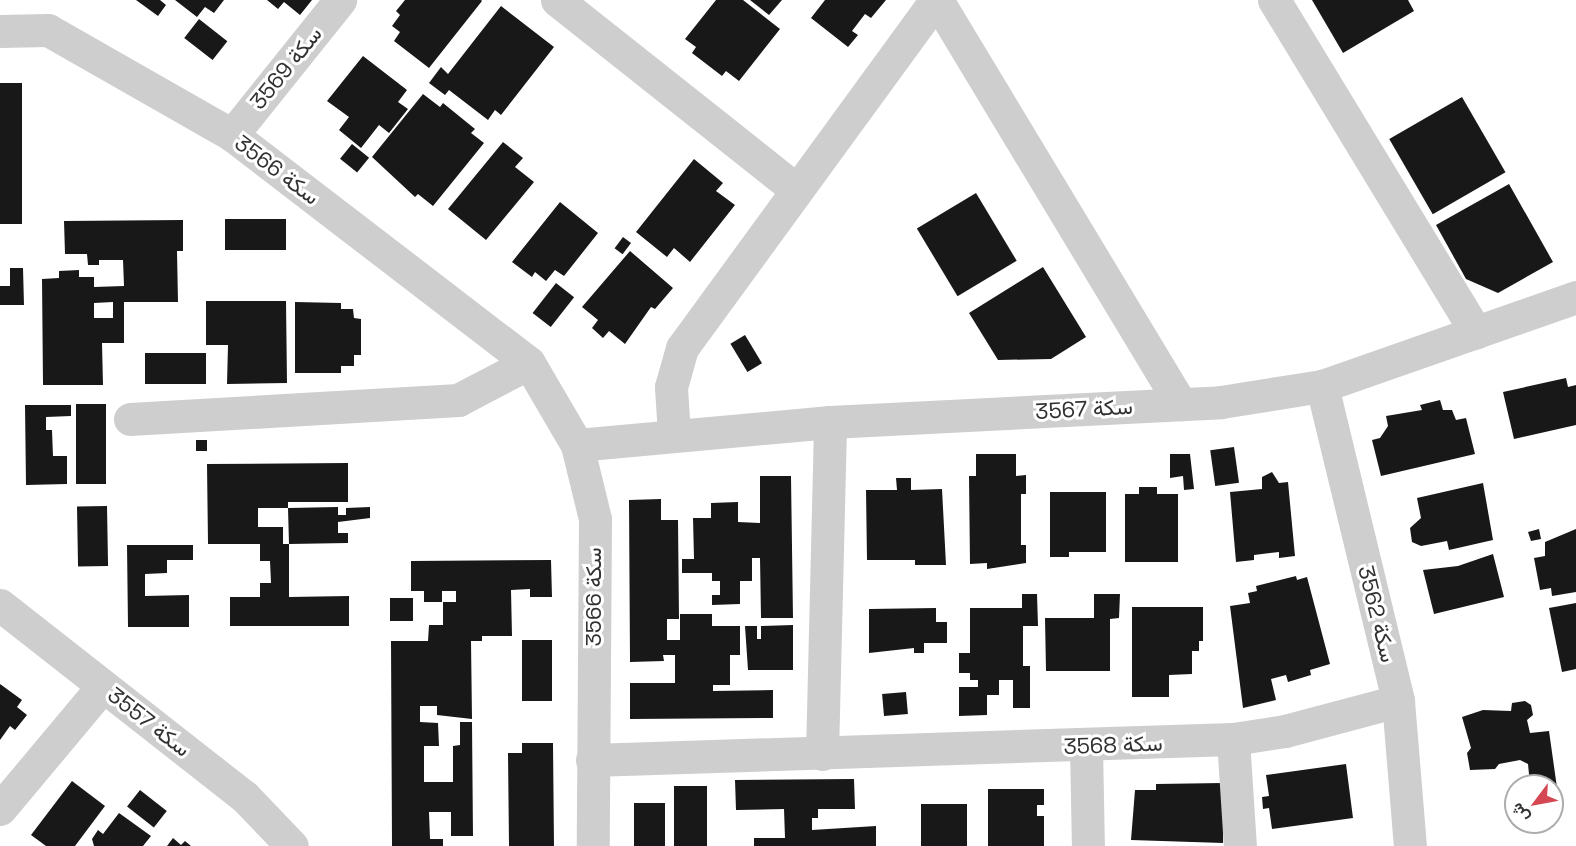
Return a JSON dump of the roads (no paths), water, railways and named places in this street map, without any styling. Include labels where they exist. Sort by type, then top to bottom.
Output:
[{"type":"street","name":"سكة 3569","points":[[232,135],[340,0]]},
{"type":"street","points":[[557,0],[797,190]]},
{"type":"street","points":[[674,434],[671,387],[682,348],[936,0],[1181,404]]},
{"type":"street","points":[[1274,0],[1476,332]]},
{"type":"street","name":"سكة 3566","points":[[0,31],[48,30],[232,135],[529,363],[577,445],[594,519],[593,846]]},
{"type":"street","name":"سكة 3567","points":[[577,445],[674,434],[830,422],[1221,402],[1322,386],[1576,297]]},
{"type":"street","points":[[130,419],[458,400],[529,363]]},
{"type":"street","name":"سكة 3562","points":[[1322,386],[1398,701],[1410,846]]},
{"type":"street","points":[[822,754],[830,422]]},
{"type":"street","name":"سكة 3557","points":[[0,605],[244,796],[292,846]]},
{"type":"street","points":[[0,809],[102,687]]},
{"type":"street","name":"سكة 3568","points":[[592,760],[1086,746],[1233,739],[1284,731],[1398,701]]},
{"type":"street","points":[[1233,739],[1240,846]]},
{"type":"street","points":[[1086,746],[1088,846]]}]
